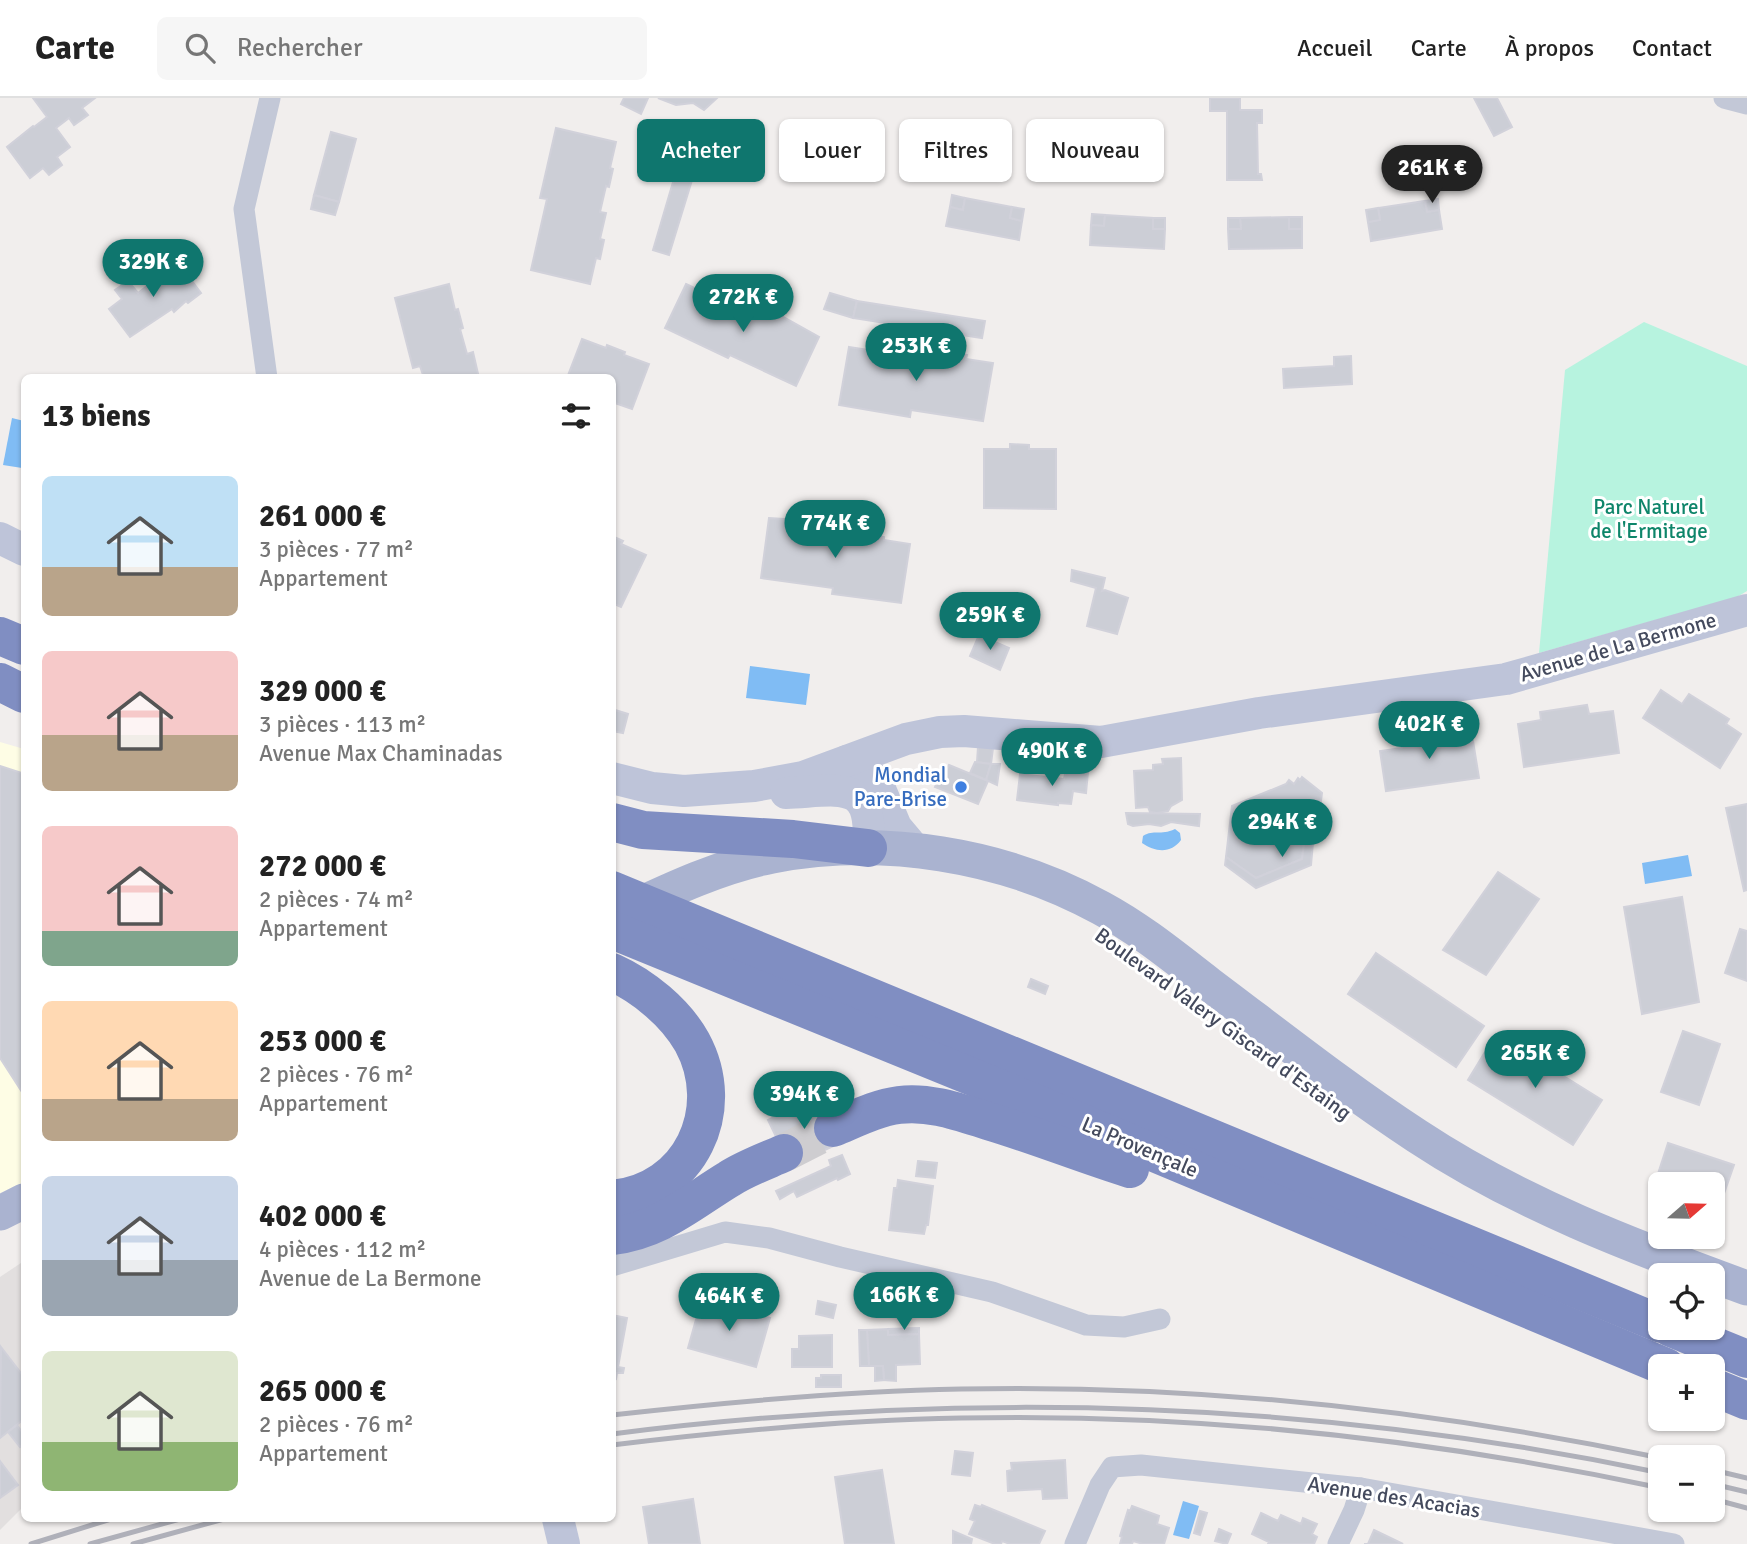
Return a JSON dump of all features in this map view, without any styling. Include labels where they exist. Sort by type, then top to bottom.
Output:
[{"type":"highway","points":[[0,610],[21,619]]},
{"type":"highway","points":[[0,636],[21,645]]},
{"type":"highway","points":[[0,680],[21,687]]},
{"type":"highway","points":[[0,680],[21,692]]},
{"type":"highway","points":[[616,823],[643,830],[793,839],[868,848]]},
{"type":"highway","name":"La Provençale","points":[[616,892],[1648,1319]]},
{"type":"highway","name":"La Provençale","points":[[616,932],[1648,1359]]},
{"type":"highway","points":[[616,973],[677,1020],[693,1044],[703,1070],[707,1105],[701,1131],[691,1155],[675,1172],[651,1189],[616,1199]]},
{"type":"highway","points":[[834,1128],[875,1111],[898,1105],[931,1106],[1038,1136],[1180,1185],[1307,1217]]},
{"type":"highway","points":[[616,1235],[647,1229],[670,1218],[730,1178],[784,1153]]},
{"type":"highway","points":[[1700,1340],[1747,1359]]},
{"type":"highway","points":[[1725,1392],[1747,1401]]},
{"type":"main road","name":"Boulevard Valery Giscard d'Estaing","points":[[712,886],[771,857],[811,850],[868,848],[958,857],[1001,866],[1055,885],[1101,908],[1146,936],[1360,1097],[1477,1172],[1554,1211],[1659,1256],[1747,1288]]},
{"type":"main road","name":"Boulevard Valery Giscard d'Estaing","points":[[712,886],[834,872],[881,872],[956,878],[999,887],[1044,905],[1087,925],[1129,953],[1262,1054],[1401,1151],[1471,1192],[1551,1231],[1648,1271]]},
{"type":"main road","points":[[616,916],[712,886]]},
{"type":"main road","points":[[616,942],[712,886]]},
{"type":"main road","points":[[0,1213],[21,1202]]},
{"type":"main road","points":[[1725,1301],[1747,1309]]},
{"type":"street","points":[[266,374],[244,209],[270,98]]},
{"type":"street","points":[[1724,98],[1747,104]]},
{"type":"street","points":[[0,538],[21,549]]},
{"type":"street","name":"Avenue de La Bermone","points":[[754,786],[803,777],[906,739],[940,732],[1101,742],[1259,713],[1506,679],[1747,610]]},
{"type":"street","points":[[889,807],[889,777],[906,739]]},
{"type":"street","points":[[847,761],[865,770],[877,782],[896,827],[918,852]]},
{"type":"street","points":[[616,779],[652,788],[684,791],[754,786],[781,794],[849,791],[860,798],[867,811],[870,829],[868,848]]},
{"type":"street","points":[[616,1265],[725,1232],[769,1238],[992,1292],[1086,1325],[1124,1327],[1160,1319]]},
{"type":"street","name":"Avenue des Acacias","points":[[1076,1544],[1100,1485],[1112,1467],[1141,1465],[1361,1488],[1571,1536],[1674,1544]]},
{"type":"street","points":[[1338,1544],[1361,1488]]},
{"type":"street","points":[[559,1522],[564,1544]]},
{"type":"shaded area","points":[[0,742],[21,748],[21,1183],[0,1193]]},
{"type":"shaded area","points":[[21,1263],[21,1509],[0,1530],[0,1277]]},
{"type":"green space","name":"Parc Naturel de l'Ermitage","points":[[1644,322],[1747,366],[1747,591],[1737,597],[1539,653],[1565,370]]},
{"type":"water","points":[[12,418],[21,420],[21,468],[3,465]]},
{"type":"water","points":[[750,666],[810,674],[806,705],[746,698]]},
{"type":"water","points":[[1175,829],[1180,833],[1181,840],[1173,848],[1157,850],[1142,843],[1143,836],[1147,834]]},
{"type":"water","points":[[1688,855],[1692,876],[1645,884],[1642,863]]},
{"type":"water","points":[[1183,1501],[1199,1506],[1189,1539],[1173,1535]]},
{"type":"building","points":[[33,98],[95,98],[82,108],[88,115],[74,125],[69,118],[56,128],[70,147],[57,157],[62,165],[49,175],[43,168],[30,178],[7,147],[47,117]]},
{"type":"building","points":[[624,98],[648,98],[641,114],[621,104]]},
{"type":"building","points":[[658,98],[717,98],[704,110],[693,103],[676,105]]},
{"type":"building","points":[[1210,98],[1240,98],[1240,110],[1262,110],[1262,123],[1257,123],[1258,174],[1261,174],[1262,180],[1227,180],[1227,111],[1210,111]]},
{"type":"building","points":[[1474,98],[1497,98],[1512,127],[1494,136]]},
{"type":"building","points":[[556,128],[616,142],[609,187],[606,186],[600,212],[606,213],[600,239],[604,240],[600,259],[596,258],[590,284],[531,270],[547,199],[540,198]]},
{"type":"building","points":[[331,132],[356,139],[339,202],[314,195]]},
{"type":"building","points":[[673,182],[691,182],[669,255],[653,250]]},
{"type":"building","points":[[314,195],[339,202],[335,215],[311,209]]},
{"type":"building","points":[[952,195],[965,198],[963,210],[950,207]]},
{"type":"building","points":[[965,198],[1012,207],[1010,218],[1022,221],[1019,240],[946,226],[950,207],[963,210]]},
{"type":"building","points":[[1438,199],[1439,210],[1427,212],[1425,201]]},
{"type":"building","points":[[1425,201],[1427,212],[1439,210],[1442,229],[1371,241],[1368,222],[1380,220],[1378,208]]},
{"type":"building","points":[[1012,207],[1024,209],[1022,221],[1010,218]]},
{"type":"building","points":[[1378,208],[1380,220],[1368,222],[1366,210]]},
{"type":"building","points":[[1092,214],[1105,215],[1104,226],[1091,225]]},
{"type":"building","points":[[1105,215],[1153,218],[1153,229],[1165,229],[1164,249],[1090,245],[1091,225],[1104,226]]},
{"type":"building","points":[[1289,217],[1302,217],[1302,229],[1289,229]]},
{"type":"building","points":[[1289,217],[1289,229],[1302,229],[1302,248],[1229,249],[1228,229],[1241,229],[1240,218]]},
{"type":"building","points":[[1153,218],[1165,218],[1165,229],[1153,229]]},
{"type":"building","points":[[1228,218],[1240,218],[1241,229],[1228,229]]},
{"type":"building","points":[[157,264],[166,276],[180,265],[201,293],[130,337],[109,309],[122,299],[115,290],[128,281],[138,293],[151,283],[144,274]]},
{"type":"building","points":[[449,284],[455,310],[458,309],[463,328],[460,329],[467,354],[473,352],[478,374],[423,374],[420,366],[413,368],[395,298]]},
{"type":"building","points":[[686,284],[709,295],[711,291],[750,313],[753,307],[777,318],[778,314],[819,337],[796,386],[665,328]]},
{"type":"building","points":[[830,293],[857,301],[853,318],[824,309]]},
{"type":"building","points":[[857,301],[985,321],[982,338],[853,318]]},
{"type":"building","points":[[582,339],[606,348],[607,345],[625,352],[624,355],[649,364],[632,409],[616,403],[616,374],[569,374]]},
{"type":"building","points":[[849,347],[875,351],[875,347],[895,350],[895,354],[920,358],[922,351],[947,356],[948,351],[967,355],[966,359],[993,363],[983,421],[911,410],[910,417],[839,405]]},
{"type":"building","points":[[1351,356],[1352,384],[1284,388],[1283,369],[1334,366],[1334,357]]},
{"type":"building","points":[[1010,444],[1029,445],[1029,449],[1056,449],[1056,509],[984,508],[984,449],[1010,449]]},
{"type":"building","points":[[769,518],[815,521],[814,524],[840,528],[839,534],[864,538],[865,534],[910,544],[901,603],[832,594],[833,588],[761,578]]},
{"type":"building","points":[[616,538],[623,541],[621,544],[646,555],[621,607],[616,605]]},
{"type":"building","points":[[1072,570],[1105,578],[1102,591],[1128,598],[1117,634],[1087,626],[1096,588],[1071,581]]},
{"type":"building","points":[[979,635],[1009,648],[1000,670],[970,656]]},
{"type":"building","points":[[1661,690],[1682,704],[1689,694],[1729,719],[1726,724],[1741,734],[1720,768],[1643,718]]},
{"type":"building","points":[[1587,705],[1589,714],[1613,711],[1619,753],[1524,767],[1518,724],[1541,720],[1540,712]]},
{"type":"building","points":[[616,710],[628,714],[623,733],[616,732]]},
{"type":"building","points":[[1453,729],[1455,744],[1473,741],[1479,778],[1386,791],[1380,751],[1402,748],[1400,737]]},
{"type":"building","points":[[978,747],[993,748],[991,764],[977,762]]},
{"type":"building","points":[[1181,758],[1182,800],[1168,811],[1157,813],[1150,812],[1148,807],[1136,808],[1134,771],[1153,770],[1153,765],[1163,764],[1162,759]]},
{"type":"building","points":[[975,762],[991,764],[986,780],[970,773]]},
{"type":"building","points":[[991,764],[1000,764],[997,785],[986,780]]},
{"type":"building","points":[[949,765],[988,781],[978,804],[935,787],[939,778],[942,780]]},
{"type":"building","points":[[0,766],[21,773],[21,1090],[0,1058]]},
{"type":"building","points":[[1066,769],[1088,772],[1086,793],[1073,791],[1071,804],[1017,800],[1020,774],[1064,779]]},
{"type":"building","points":[[1302,777],[1322,793],[1320,809],[1308,815],[1302,859],[1256,878],[1226,857],[1232,806],[1286,784],[1289,780],[1294,784]]},
{"type":"building","points":[[1747,804],[1747,890],[1744,891],[1726,808]]},
{"type":"building","points":[[1320,809],[1319,818],[1315,820],[1311,865],[1256,888],[1225,865],[1226,857],[1256,878],[1302,859],[1308,815]]},
{"type":"building","points":[[1126,813],[1200,814],[1199,826],[1171,822],[1161,826],[1133,826],[1128,824]]},
{"type":"building","points":[[1498,872],[1539,899],[1486,975],[1443,950]]},
{"type":"building","points":[[1682,897],[1699,1002],[1642,1014],[1624,907]]},
{"type":"building","points":[[1740,929],[1747,931],[1747,981],[1725,973]]},
{"type":"building","points":[[1376,953],[1484,1026],[1456,1067],[1348,994]]},
{"type":"building","points":[[1031,979],[1048,986],[1045,994],[1028,987]]},
{"type":"building","points":[[1683,1031],[1720,1044],[1699,1105],[1661,1092]]},
{"type":"building","points":[[1496,1034],[1602,1100],[1573,1145],[1468,1080]]},
{"type":"building","points":[[818,1096],[840,1143],[790,1166],[768,1120]]},
{"type":"building","points":[[1668,1143],[1734,1165],[1726,1188],[1726,1172],[1659,1172]]},
{"type":"building","points":[[842,1155],[850,1174],[797,1197],[794,1191],[780,1199],[776,1191],[831,1166],[829,1160]]},
{"type":"building","points":[[918,1161],[937,1163],[935,1178],[916,1176]]},
{"type":"building","points":[[898,1180],[933,1186],[928,1225],[924,1234],[889,1230],[894,1188],[897,1188]]},
{"type":"building","points":[[702,1298],[770,1318],[756,1367],[688,1348]]},
{"type":"building","points":[[818,1301],[836,1305],[833,1318],[816,1314]]},
{"type":"building","points":[[616,1316],[627,1318],[618,1367],[624,1368],[623,1373],[617,1373],[616,1379]]},
{"type":"building","points":[[919,1328],[919,1334],[888,1335],[888,1329]]},
{"type":"building","points":[[888,1329],[888,1335],[919,1334],[920,1364],[896,1365],[896,1381],[884,1380],[883,1366],[869,1366],[867,1330]]},
{"type":"building","points":[[859,1330],[867,1330],[869,1366],[860,1366]]},
{"type":"building","points":[[832,1335],[832,1367],[792,1367],[792,1349],[799,1349],[799,1336]]},
{"type":"building","points":[[1,1347],[21,1373],[21,1421],[0,1438]]},
{"type":"building","points":[[875,1366],[883,1366],[884,1380],[875,1381]]},
{"type":"building","points":[[821,1375],[841,1375],[841,1387],[816,1387],[816,1378],[821,1378]]},
{"type":"building","points":[[17,1425],[21,1431],[21,1446],[20,1447],[8,1432]]},
{"type":"building","points":[[955,1451],[973,1453],[970,1476],[952,1474]]},
{"type":"building","points":[[1065,1460],[1067,1498],[1043,1499],[1042,1489],[1008,1491],[1007,1471],[1012,1470],[1011,1463]]},
{"type":"building","points":[[0,1461],[18,1485],[0,1498]]},
{"type":"building","points":[[882,1470],[894,1544],[845,1544],[835,1477]]},
{"type":"building","points":[[693,1499],[700,1544],[649,1544],[643,1507]]},
{"type":"building","points":[[975,1505],[982,1505],[1045,1531],[1039,1544],[1010,1544],[1002,1541],[1001,1544],[995,1544],[969,1534],[975,1521],[970,1519]]},
{"type":"building","points":[[1132,1506],[1159,1516],[1157,1524],[1169,1528],[1164,1544],[1133,1541],[1132,1544],[1120,1544],[1128,1510],[1130,1511]]},
{"type":"building","points":[[1200,1511],[1207,1513],[1200,1535],[1194,1533]]},
{"type":"building","points":[[1261,1513],[1278,1521],[1281,1515],[1301,1524],[1303,1518],[1317,1524],[1312,1534],[1317,1537],[1314,1544],[1268,1544],[1269,1542],[1252,1534]]},
{"type":"building","points":[[1219,1529],[1231,1534],[1227,1544],[1215,1541]]},
{"type":"building","points":[[1374,1530],[1403,1544],[1368,1544]]},
{"type":"building","points":[[953,1531],[972,1539],[971,1544],[953,1544]]},
{"type":"tunnel","points":[[784,1153],[833,1128]]},
{"type":"railway","points":[[616,1415],[874,1392],[961,1389],[1137,1391],[1225,1396],[1400,1414],[1488,1426],[1648,1455]]},
{"type":"railway","points":[[616,1434],[744,1420],[876,1411],[1007,1407],[1138,1409],[1269,1417],[1400,1430],[1530,1449],[1648,1471]]},
{"type":"railway","points":[[616,1445],[873,1421],[961,1418],[1137,1420],[1225,1425],[1400,1443],[1648,1485]]},
{"type":"railway","points":[[1725,1473],[1747,1478]]},
{"type":"railway","points":[[1725,1487],[1747,1492]]},
{"type":"railway","points":[[1725,1502],[1747,1508]]},
{"type":"railway","points":[[31,1544],[101,1522]]},
{"type":"railway","points":[[90,1544],[169,1522]]},
{"type":"railway","points":[[133,1544],[213,1522]]},
{"type":"place","name":"Mondial Pare-Brise","points":[[961,787]]}]
